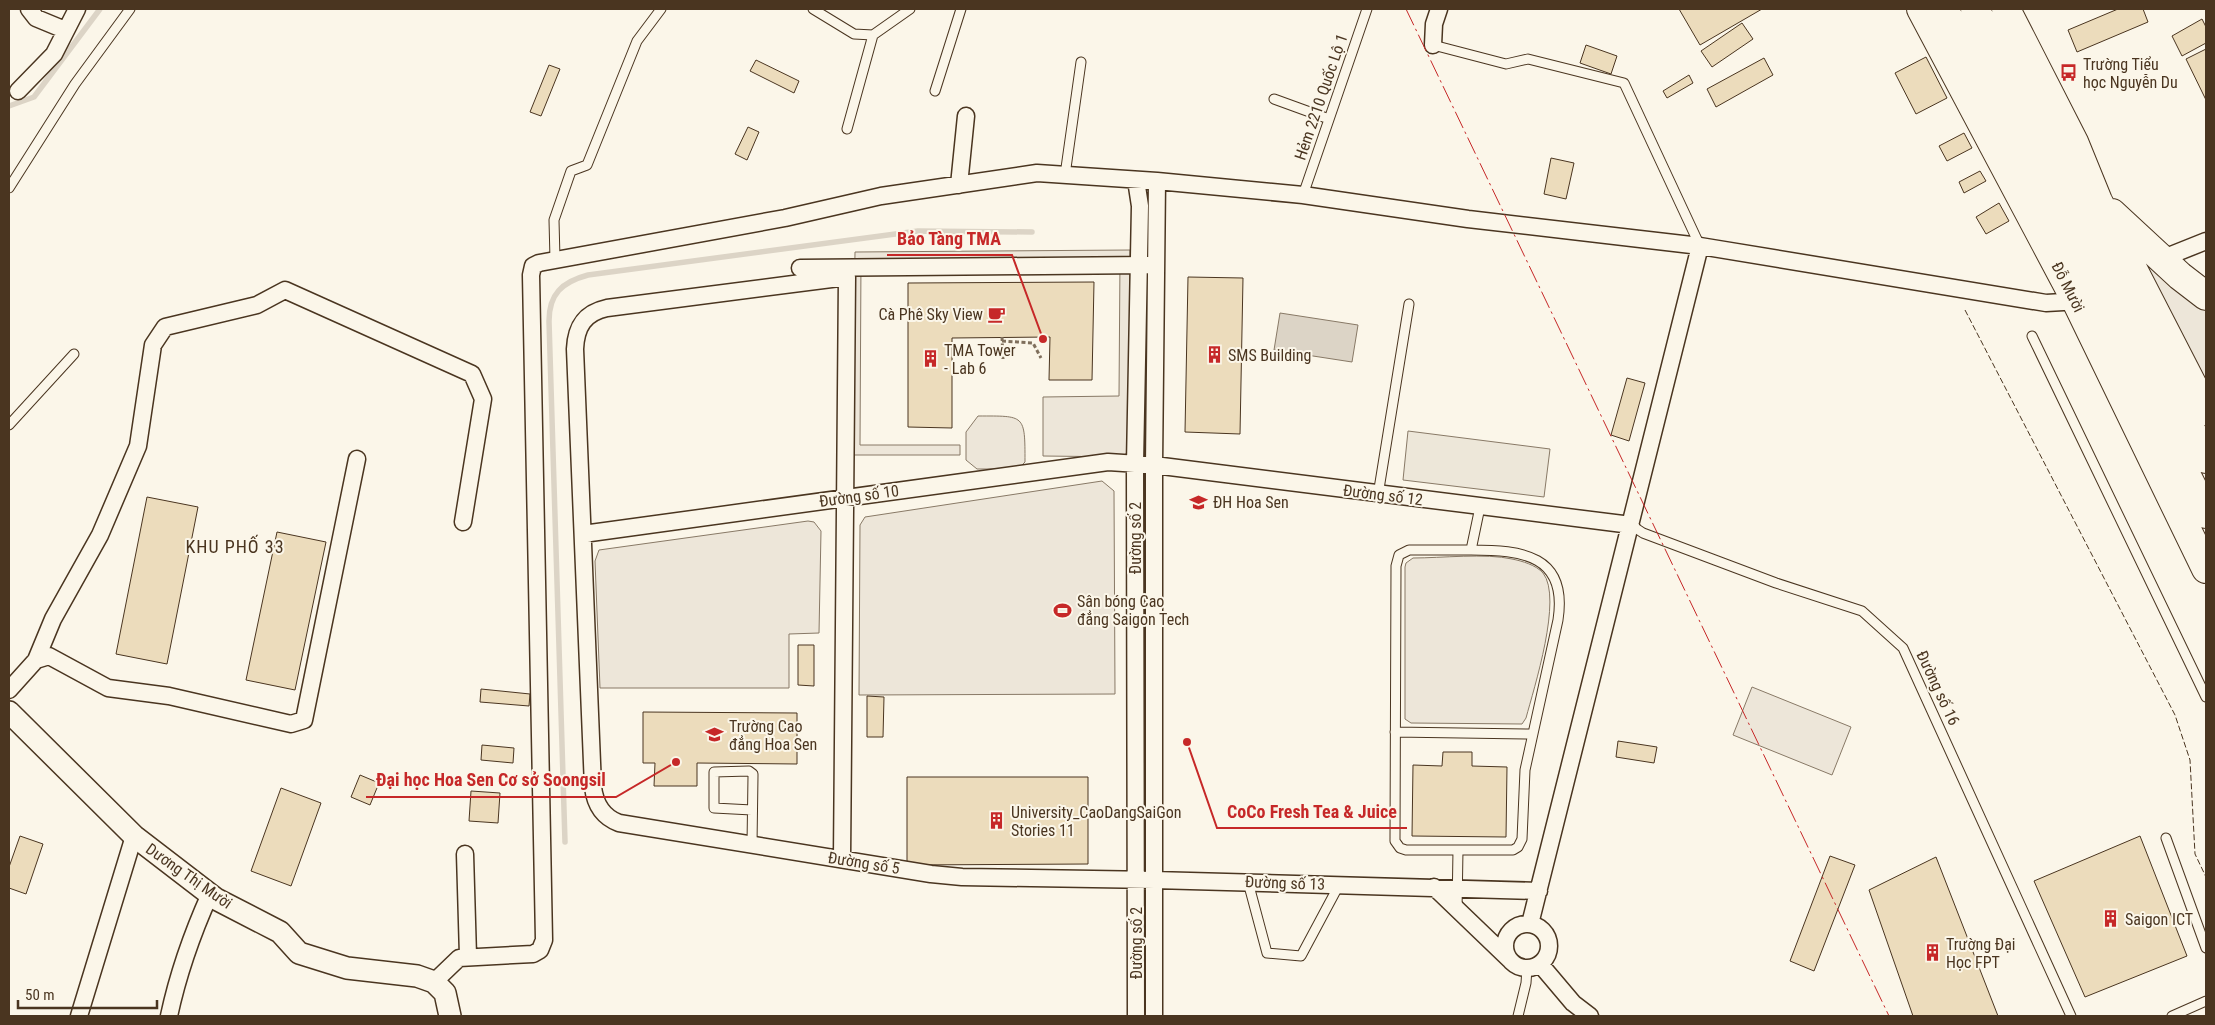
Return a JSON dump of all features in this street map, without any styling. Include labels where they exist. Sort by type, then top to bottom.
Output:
[{"type":"highway","name":"Đỗ Mười","points":[[1921,9],[2206,514]]},
{"type":"highway","name":"Đỗ Mười","points":[[1944,9],[2087,301],[2206,569]]},
{"type":"highway","points":[[1975,9],[2053,157],[2206,459]]},
{"type":"highway","points":[[2006,9],[2074,142],[2098,201],[2206,411]]},
{"type":"highway","points":[[2053,157],[2098,201],[2206,296]]},
{"type":"street","points":[[30,9],[36,18],[65,30]]},
{"type":"street","points":[[18,91],[54,54],[76,9]]},
{"type":"street","points":[[1433,45],[1434,24],[1439,9]]},
{"type":"street","points":[[959,185],[966,116]]},
{"type":"street","points":[[450,1016],[445,993],[434,982],[452,962],[468,956],[533,954],[540,950],[544,940],[531,275],[536,264],[785,218],[881,196],[1037,173],[1156,181],[1303,195],[1468,219],[1700,246],[2046,303],[2087,301]]},
{"type":"street","name":"Đường số 2","points":[[1136,180],[1140,206],[1135,463],[1136,1016]]},
{"type":"street","name":"Đường số 2","points":[[1154,1016],[1156,181]]},
{"type":"street","points":[[2161,258],[2206,241]]},
{"type":"street","points":[[1530,924],[1700,246]]},
{"type":"street","points":[[800,268],[1156,265]]},
{"type":"street","points":[[583,534],[575,349],[577,331],[586,317],[592,312],[607,308],[847,277],[842,859]]},
{"type":"street","points":[[9,690],[36,660],[53,619],[100,536],[138,446],[153,345],[165,327],[257,305],[285,290],[472,374],[483,398],[463,522]]},
{"type":"street","points":[[36,660],[49,656],[108,688],[169,696],[291,724],[304,720],[357,459]]},
{"type":"street","name":"Đường số 10","points":[[583,534],[1100,463],[1135,463]]},
{"type":"street","name":"Đường số 12","points":[[1135,463],[1378,495],[1631,525]]},
{"type":"street","name":"Đường số 5","points":[[583,534],[593,788],[599,808],[606,816],[619,823],[962,877],[1137,880]]},
{"type":"street","points":[[1135,654],[1154,654]]},
{"type":"street","name":"Dương Thị Mười","points":[[9,712],[134,836],[210,894],[280,932],[299,954],[347,968],[416,976],[434,982]]},
{"type":"street","points":[[79,1016],[134,836]]},
{"type":"street","points":[[465,854],[468,956]]},
{"type":"street","name":"Đường số 13","points":[[1137,880],[1539,891]]},
{"type":"street","points":[[1434,887],[1512,962],[1534,966],[1573,1003],[1590,1016]]},
{"type":"street","points":[[169,1016],[175,986],[193,930],[210,894]]},
{"type":"street","points":[[1512,962],[1505,950],[1507,936],[1517,926],[1530,924],[1542,930],[1549,942],[1547,956],[1534,966]]},
{"type":"lane","points":[[9,188],[74,84],[130,9]]},
{"type":"lane","points":[[555,259],[554,220],[571,171],[587,165],[636,41],[661,9]]},
{"type":"lane","points":[[813,9],[854,34],[873,35],[910,9]]},
{"type":"lane","points":[[934,91],[961,9]]},
{"type":"lane","name":"Hẻm 2210 Quốc Lộ 1","points":[[1303,195],[1366,9]]},
{"type":"lane","points":[[847,130],[873,35]]},
{"type":"lane","points":[[1433,45],[1506,64],[1528,59],[1624,83],[1700,246]]},
{"type":"lane","points":[[1065,175],[1081,62]]},
{"type":"lane","points":[[1274,99],[1329,119]]},
{"type":"lane","points":[[1378,495],[1410,304]]},
{"type":"lane","points":[[2032,336],[2206,697]]},
{"type":"lane","points":[[9,425],[74,354]]},
{"type":"lane","points":[[1471,550],[1480,507]]},
{"type":"lane","name":"Đường số 16","points":[[1631,525],[1643,533],[1767,579],[1862,611],[1903,648],[2071,1016]]},
{"type":"lane","points":[[1410,550],[1504,550],[1524,554],[1546,566],[1556,582],[1559,611],[1525,770],[1522,839],[1518,848],[1509,851],[1406,850],[1397,845],[1395,838],[1395,732],[1397,558],[1402,553],[1410,550]]},
{"type":"lane","points":[[1395,732],[1532,734]]},
{"type":"lane","points":[[752,810],[714,808],[714,772],[751,772],[753,776],[752,844]]},
{"type":"lane","points":[[2166,838],[2206,948]]},
{"type":"lane","points":[[1457,910],[1458,850]]},
{"type":"lane","points":[[1248,882],[1267,952],[1300,956],[1339,885]]},
{"type":"lane","points":[[1518,1016],[1526,983],[1534,966]]},
{"type":"lane","points":[[2172,1016],[2206,1001]]},
{"type":"path","points":[[1003,359],[1002,339],[1033,343],[1041,358]]},
{"type":"shaded area","points":[[1130,250],[1130,457],[1043,456],[1043,397],[1119,396],[1120,259],[861,259],[860,445],[960,445],[960,455],[852,455],[855,252]]},
{"type":"shaded area","points":[[2139,253],[2206,310],[2206,393]]},
{"type":"shaded area","points":[[1280,313],[1358,325],[1352,362],[1274,350]]},
{"type":"shaded area","points":[[978,416],[1014,418],[1023,426],[1025,462],[1018,469],[977,469],[966,460],[966,432]]},
{"type":"shaded area","points":[[1408,431],[1550,449],[1544,497],[1403,480]]},
{"type":"shaded area","points":[[1102,481],[1114,491],[1115,694],[859,695],[860,525],[865,517]]},
{"type":"shaded area","points":[[808,521],[814,522],[821,531],[819,633],[789,634],[789,688],[600,688],[595,561],[599,550]]},
{"type":"shaded area","points":[[1501,557],[1529,564],[1543,573],[1548,585],[1550,602],[1549,622],[1535,686],[1526,718],[1522,724],[1411,723],[1405,719],[1405,567],[1406,563],[1413,558]]},
{"type":"shaded area","points":[[1752,687],[1851,727],[1832,775],[1733,735]]},
{"type":"building","points":[[1679,9],[1762,9],[1700,45]]},
{"type":"building","points":[[2118,9],[2143,9],[2148,22],[2077,52],[2068,30]]},
{"type":"building","points":[[2202,19],[2206,27],[2206,43],[2182,56],[2172,36]]},
{"type":"building","points":[[1742,23],[1753,39],[1712,67],[1701,51]]},
{"type":"building","points":[[1586,45],[1617,56],[1611,74],[1580,63]]},
{"type":"building","points":[[2206,49],[2206,100],[2186,59]]},
{"type":"building","points":[[1926,57],[1947,98],[1916,114],[1895,73]]},
{"type":"building","points":[[1764,58],[1773,75],[1716,107],[1707,89]]},
{"type":"building","points":[[756,60],[799,81],[794,93],[750,71]]},
{"type":"building","points":[[549,65],[560,69],[541,116],[530,112]]},
{"type":"building","points":[[1689,75],[1693,83],[1667,98],[1663,91]]},
{"type":"building","points":[[748,127],[759,132],[747,160],[735,154]]},
{"type":"building","points":[[1964,133],[1972,148],[1947,161],[1939,146]]},
{"type":"building","points":[[1551,158],[1574,163],[1566,199],[1544,194]]},
{"type":"building","points":[[1980,171],[1986,181],[1964,193],[1959,182]]},
{"type":"building","points":[[1999,203],[2009,221],[1986,234],[1976,217]]},
{"type":"building","name":"SMS Building","points":[[1188,277],[1243,278],[1240,434],[1185,432]]},
{"type":"building","name":"TMA Tower - Lab 6","points":[[1094,282],[1092,380],[1049,380],[1050,337],[952,338],[952,428],[908,427],[908,283]]},
{"type":"building","points":[[1627,378],[1645,383],[1629,441],[1611,435]]},
{"type":"building","points":[[147,497],[198,507],[167,664],[116,654]]},
{"type":"building","points":[[277,532],[326,542],[295,690],[246,680]]},
{"type":"building","points":[[798,645],[814,645],[814,686],[798,685]]},
{"type":"building","points":[[481,689],[530,694],[529,706],[480,702]]},
{"type":"building","points":[[867,696],[884,697],[883,737],[867,737]]},
{"type":"building","points":[[643,712],[797,713],[797,764],[697,763],[697,786],[654,786],[655,763],[643,763]]},
{"type":"building","points":[[1618,741],[1657,747],[1654,763],[1616,757]]},
{"type":"building","points":[[482,745],[514,748],[513,763],[481,760]]},
{"type":"building","points":[[1443,752],[1472,752],[1472,766],[1507,767],[1506,837],[1412,836],[1413,765],[1442,766]]},
{"type":"building","points":[[360,775],[379,783],[370,805],[351,797]]},
{"type":"building","name":"University_CaoDangSaiGon Stories 11","points":[[907,777],[1088,777],[1088,864],[907,865]]},
{"type":"building","points":[[281,788],[321,803],[291,886],[251,871]]},
{"type":"building","points":[[471,791],[500,793],[498,823],[469,821]]},
{"type":"building","points":[[20,836],[43,844],[26,894],[9,888],[9,867]]},
{"type":"building","name":"Saigon ICT","points":[[2140,836],[2187,956],[2085,997],[2034,881]]},
{"type":"building","points":[[1830,856],[1855,865],[1814,971],[1790,961]]},
{"type":"building","name":"Trường Đại Học FPT","points":[[1936,857],[1998,1016],[1913,1016],[1869,890]]},
{"type":"waterway","points":[[9,106],[34,97],[100,9]]},
{"type":"waterway","points":[[565,842],[549,321],[551,303],[554,296],[571,281],[588,275],[918,231],[1032,232]]},
{"type":"fence","points":[[1965,310],[2175,715],[2190,760],[2195,854],[2206,877]]},
{"type":"power","points":[[1406,9],[1889,1016]]},
{"type":"place","name":"Trường Tiểu học Nguyễn Du","points":[[2069,73]]},
{"type":"place","name":"Cà Phê Sky View","points":[[997,314]]},
{"type":"place","name":"Bảo Tàng TMA","points":[[1043,339]]},
{"type":"place","name":"SMS Building","points":[[1214,355]]},
{"type":"place","name":"TMA Tower - Lab 6","points":[[930,359]]},
{"type":"place","name":"ĐH Hoa Sen","points":[[1199,502]]},
{"type":"place","name":"Sân bóng Cao đẳng Saigon Tech","points":[[1063,610]]},
{"type":"place","name":"Trường Cao đẳng Hoa Sen","points":[[715,735]]},
{"type":"place","name":"CoCo Fresh Tea & Juice","points":[[1187,742]]},
{"type":"place","name":"Đại học Hoa Sen Cơ sở Soongsil","points":[[676,762]]},
{"type":"place","name":"University_CaoDangSaiGon Stories 11","points":[[997,821]]},
{"type":"place","name":"Saigon ICT","points":[[2111,919]]},
{"type":"place","name":"Trường Đại Học FPT","points":[[1932,953]]},
{"type":"district","name":"KHU PHỐ 33","points":[[235,546]]}]
